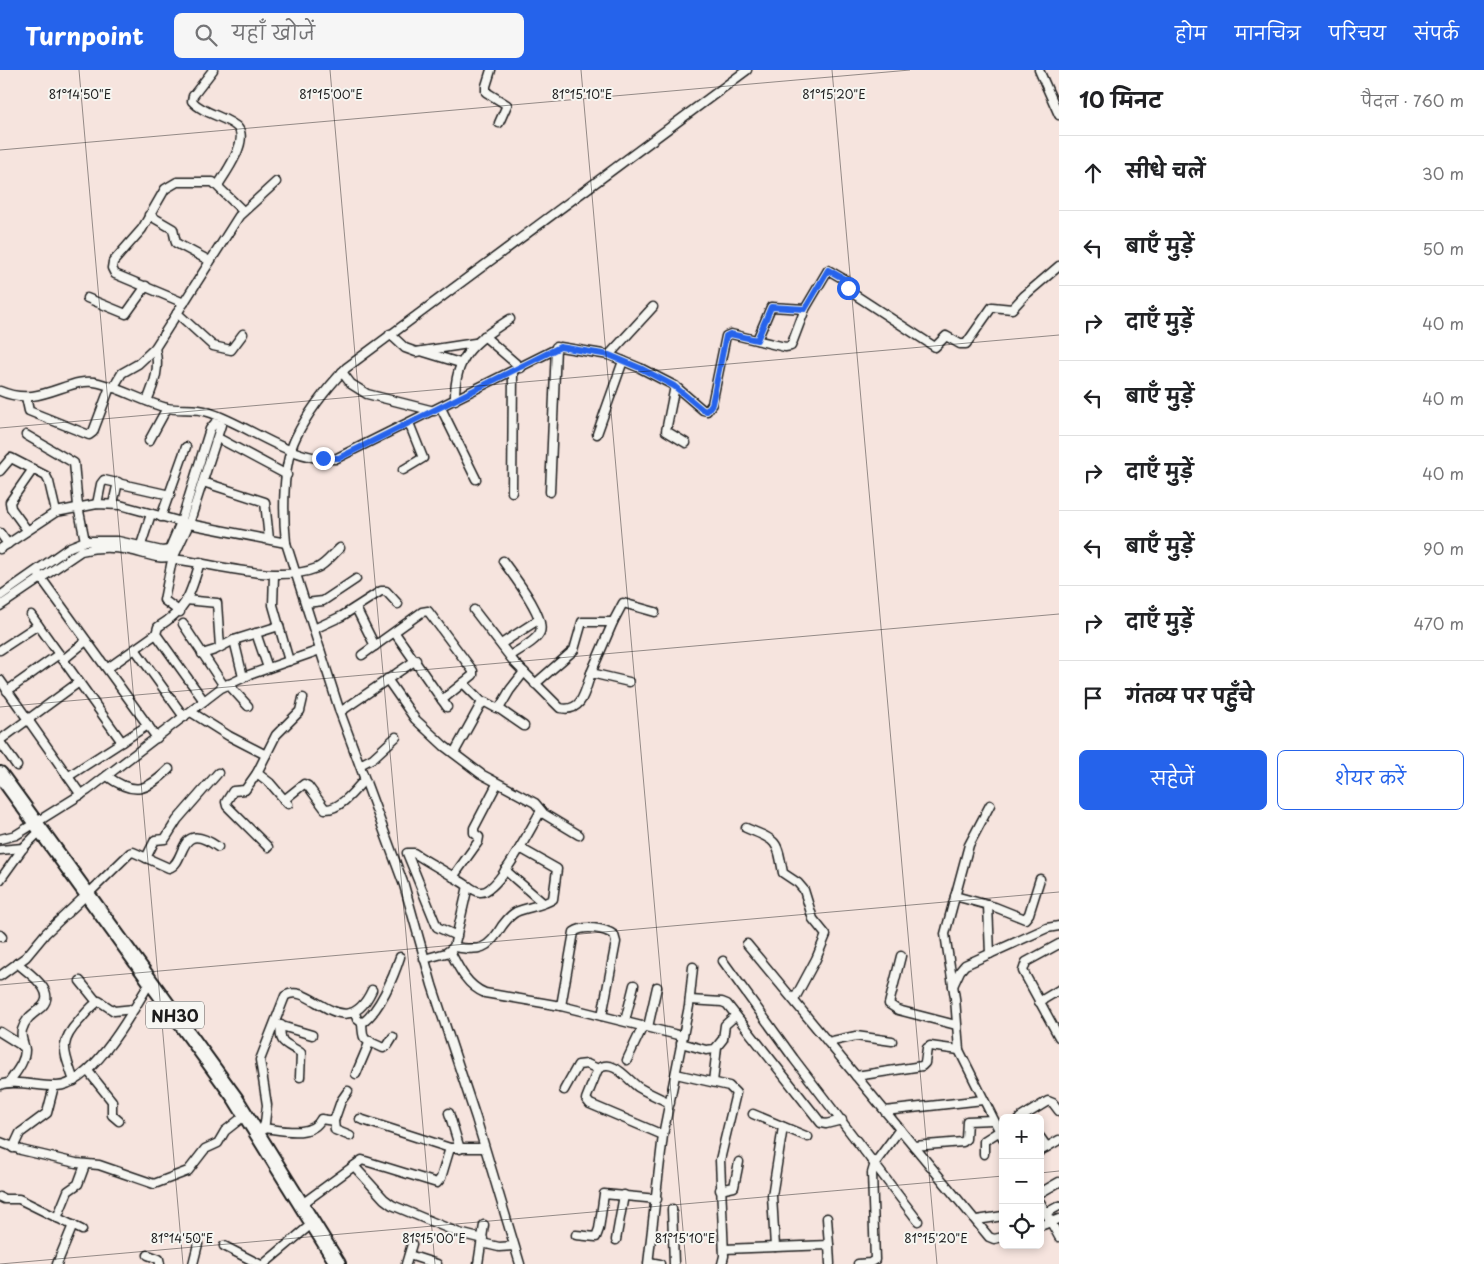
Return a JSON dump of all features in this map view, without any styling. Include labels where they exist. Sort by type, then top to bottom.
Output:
[{"type":"highway","name":"NH30","points":[[0,774],[33,829]]},
{"type":"highway","name":"NH30","points":[[0,789],[85,897],[262,1132],[338,1264]]},
{"type":"highway","name":"NH30","points":[[85,897],[146,989],[239,1120],[330,1264]]},
{"type":"street","points":[[213,70],[193,96],[192,101],[211,115],[238,128],[240,133],[236,156],[218,185]]},
{"type":"street","points":[[491,70],[486,92],[508,105],[500,123]]},
{"type":"street","points":[[520,1264],[424,959],[404,885],[340,712],[298,575],[286,543],[283,515],[291,450],[296,436],[332,382],[342,372],[464,278],[540,225],[747,70]]},
{"type":"street","points":[[1039,70],[1059,115]]},
{"type":"street","points":[[184,302],[114,273],[112,268],[119,253],[138,234],[165,189],[173,183],[204,181],[218,185],[243,211]]},
{"type":"street","points":[[26,397],[28,411],[89,435],[93,432],[112,387],[122,373],[138,364],[155,348],[243,211],[276,182]]},
{"type":"street","points":[[149,215],[173,229],[176,242],[210,261]]},
{"type":"street","points":[[0,391],[14,396],[26,397],[44,395],[83,382],[96,382],[167,408],[206,411],[291,450],[335,459],[521,368],[556,347],[570,347],[609,355],[674,386],[703,410],[707,411],[712,404],[726,336],[730,334],[785,347],[791,346],[805,309],[825,273],[830,270],[848,281],[849,291],[932,346],[937,346],[946,336],[964,344],[992,308],[1012,309],[1059,266]]},
{"type":"street","points":[[87,298],[126,314],[146,286]]},
{"type":"street","points":[[609,355],[653,307]]},
{"type":"street","points":[[757,340],[771,307],[805,309]]},
{"type":"street","points":[[177,314],[213,346],[231,350],[243,334]]},
{"type":"street","points":[[455,400],[454,386],[460,363],[475,343],[510,319]]},
{"type":"street","points":[[390,334],[408,350],[460,363]]},
{"type":"street","points":[[484,336],[521,368]]},
{"type":"street","points":[[422,352],[475,343]]},
{"type":"street","points":[[550,492],[556,347]]},
{"type":"street","points":[[147,401],[157,374],[158,363],[155,348]]},
{"type":"street","points":[[596,434],[624,362]]},
{"type":"street","points":[[342,372],[352,384],[367,394],[438,409],[476,479]]},
{"type":"street","points":[[512,492],[513,372]]},
{"type":"street","points":[[674,386],[666,431],[686,443]]},
{"type":"street","points":[[149,441],[167,408]]},
{"type":"street","points":[[180,612],[164,600],[173,554],[203,482],[222,428],[219,424],[215,423],[210,429],[185,523]]},
{"type":"street","points":[[404,470],[423,458],[409,424]]},
{"type":"street","points":[[26,435],[72,460],[85,541]]},
{"type":"street","points":[[218,438],[287,475]]},
{"type":"street","points":[[161,517],[186,447]]},
{"type":"street","points":[[0,471],[11,458],[34,469],[48,479],[56,512]]},
{"type":"street","points":[[27,530],[11,508],[10,502],[34,469]]},
{"type":"street","points":[[97,504],[102,481],[118,482],[170,495]]},
{"type":"street","points":[[113,504],[118,482]]},
{"type":"street","points":[[203,482],[265,502],[269,539]]},
{"type":"street","points":[[0,549],[56,512],[78,506],[97,504],[113,504],[185,523],[286,543]]},
{"type":"street","points":[[141,545],[151,514]]},
{"type":"street","points":[[0,533],[8,544]]},
{"type":"street","points":[[0,606],[70,547],[85,541],[105,540],[141,545],[200,562],[274,575],[298,575],[321,566],[340,548]]},
{"type":"street","points":[[0,596],[74,554],[89,549],[128,550],[163,558],[173,554]]},
{"type":"street","points":[[503,561],[523,589],[538,620],[541,631],[510,656]]},
{"type":"street","points":[[108,668],[156,634],[158,627],[180,612],[200,562]]},
{"type":"street","points":[[39,575],[157,738]]},
{"type":"street","points":[[274,575],[273,605],[289,661]]},
{"type":"street","points":[[306,603],[323,601],[356,579]]},
{"type":"street","points":[[314,629],[356,608],[384,590],[398,604]]},
{"type":"street","points":[[186,600],[217,603],[220,647]]},
{"type":"street","points":[[474,610],[524,672],[560,708],[571,708],[582,701],[591,673],[623,603],[655,612]]},
{"type":"street","points":[[356,608],[375,646]]},
{"type":"street","points":[[362,654],[395,633],[422,612],[430,613],[472,668],[473,675],[444,703],[416,660],[395,633]]},
{"type":"street","points":[[31,614],[122,742]]},
{"type":"street","points":[[501,644],[538,620]]},
{"type":"street","points":[[535,684],[574,650],[582,622],[613,622]]},
{"type":"street","points":[[182,624],[226,685],[248,706]]},
{"type":"street","points":[[0,650],[38,625]]},
{"type":"street","points":[[202,654],[234,640],[279,626]]},
{"type":"street","points":[[256,633],[268,668]]},
{"type":"street","points":[[156,634],[204,701]]},
{"type":"street","points":[[234,640],[244,677]]},
{"type":"street","points":[[7,690],[86,641]]},
{"type":"street","points":[[134,649],[184,717]]},
{"type":"street","points":[[0,839],[33,829],[107,776],[226,685],[320,650]]},
{"type":"street","points":[[340,712],[416,660]]},
{"type":"street","points":[[498,708],[524,672]]},
{"type":"street","points":[[591,673],[629,682]]},
{"type":"street","points":[[0,680],[81,795]]},
{"type":"street","points":[[387,680],[415,719],[454,753],[497,784],[530,800],[541,811],[579,835]]},
{"type":"street","points":[[17,766],[0,741],[79,682]]},
{"type":"street","points":[[464,683],[483,703],[498,708],[524,726]]},
{"type":"street","points":[[268,847],[226,804],[233,791],[244,791],[257,773],[276,735],[300,711],[303,698]]},
{"type":"street","points":[[454,753],[483,703]]},
{"type":"street","points":[[190,712],[229,736],[266,755]]},
{"type":"street","points":[[69,776],[148,725]]},
{"type":"street","points":[[360,765],[373,758],[396,737]]},
{"type":"street","points":[[107,776],[116,783],[137,790],[154,783],[170,768]]},
{"type":"street","points":[[146,858],[155,840],[165,839],[177,820],[218,773]]},
{"type":"street","points":[[257,773],[286,802],[302,785],[306,785],[323,807],[328,809],[346,799],[364,780]]},
{"type":"street","points":[[453,877],[478,842],[479,837],[474,833],[474,828],[497,784]]},
{"type":"street","points":[[990,805],[969,845],[946,930],[959,1050],[999,1130]]},
{"type":"street","points":[[457,936],[437,928],[407,853],[414,854],[479,892],[488,891],[520,848],[541,811]]},
{"type":"street","points":[[746,828],[770,838],[778,848],[783,874],[798,883],[804,890],[813,919],[826,935],[816,959],[794,1000]]},
{"type":"street","points":[[0,880],[23,848],[33,829]]},
{"type":"street","points":[[0,976],[17,963],[117,868],[126,855],[133,852],[169,868],[175,865],[184,845],[193,839],[207,839],[218,847]]},
{"type":"street","points":[[0,850],[23,848]]},
{"type":"street","points":[[424,959],[452,949],[476,949],[483,947],[496,937],[510,916],[553,899],[557,870],[520,848]]},
{"type":"street","points":[[505,870],[543,903]]},
{"type":"street","points":[[955,896],[988,905],[1025,919],[1029,914],[1040,879]]},
{"type":"street","points":[[468,886],[457,936],[452,949],[461,971],[479,990],[491,995],[561,1006],[625,1021],[706,1050],[717,1047]]},
{"type":"street","points":[[988,905],[990,954]]},
{"type":"street","points":[[953,986],[962,968],[1047,928],[1059,926]]},
{"type":"street","points":[[561,1006],[574,932],[586,928],[606,931],[614,935],[616,942],[602,1016]]},
{"type":"street","points":[[747,944],[977,1220],[989,1237],[994,1239],[999,1238]]},
{"type":"street","points":[[1058,947],[1026,962],[1024,966],[1025,977],[1058,1034]]},
{"type":"street","points":[[901,956],[889,1004],[898,1010],[956,1024]]},
{"type":"street","points":[[394,1037],[383,1048],[362,1036],[362,1023],[370,1016],[394,977],[400,957]]},
{"type":"street","points":[[723,961],[918,1221]]},
{"type":"street","points":[[10,1081],[21,1064],[24,1047],[21,1035],[25,1022],[31,1014],[46,1003],[48,998],[44,987],[17,963]]},
{"type":"street","points":[[660,1264],[649,1263],[663,1135],[690,1000],[693,967]]},
{"type":"street","points":[[80,981],[97,1002],[114,1011],[134,1010]]},
{"type":"street","points":[[625,1021],[634,984]]},
{"type":"street","points":[[627,1060],[646,1027],[657,987]]},
{"type":"street","points":[[0,1084],[10,1081],[30,1085],[54,1086],[74,1082],[88,1071],[116,1038],[146,989]]},
{"type":"street","points":[[334,1121],[323,1118],[317,1127],[301,1130],[262,1132],[266,1105],[260,1060],[277,1024],[282,1000],[288,993],[294,993],[337,1011],[355,1013],[364,1006],[372,990]]},
{"type":"street","points":[[1039,1002],[1059,990]]},
{"type":"street","points":[[690,1000],[725,1003],[821,1123],[826,1124],[842,1120]]},
{"type":"street","points":[[74,1082],[66,1059],[65,1038],[97,1002]]},
{"type":"street","points":[[355,1013],[357,1019],[362,1023]]},
{"type":"street","points":[[713,1082],[717,1047],[723,1040],[725,1025],[735,1016]]},
{"type":"street","points":[[277,1024],[312,1035]]},
{"type":"street","points":[[277,1024],[282,1040],[286,1045],[300,1051],[302,1055],[300,1077]]},
{"type":"street","points":[[0,1032],[24,1047]]},
{"type":"street","points":[[828,1042],[856,1036],[892,1041]]},
{"type":"street","points":[[356,1074],[370,1041]]},
{"type":"street","points":[[856,1076],[922,1066],[925,1063],[927,1048],[930,1046],[959,1050]]},
{"type":"street","points":[[564,1090],[578,1065],[587,1064],[598,1069],[605,1067],[624,1073],[636,1086],[670,1103]]},
{"type":"street","points":[[598,1069],[586,1099],[587,1102],[663,1135]]},
{"type":"street","points":[[88,1071],[112,1101],[112,1115],[119,1121]]},
{"type":"street","points":[[676,1074],[729,1086],[736,1093],[721,1150],[720,1190],[724,1249],[724,1261],[722,1264]]},
{"type":"street","points":[[13,1148],[20,1132],[47,1113],[54,1086]]},
{"type":"street","points":[[348,1091],[341,1101],[334,1121],[335,1130],[350,1136]]},
{"type":"street","points":[[885,1111],[983,1100]]},
{"type":"street","points":[[1028,1114],[1048,1101],[1053,1103],[1059,1111]]},
{"type":"street","points":[[450,1113],[460,1149]]},
{"type":"street","points":[[753,1114],[808,1137]]},
{"type":"street","points":[[360,1119],[450,1148],[484,1148]]},
{"type":"street","points":[[0,1142],[13,1148],[106,1167],[148,1183],[165,1182],[188,1172],[205,1149],[218,1143],[225,1131],[239,1120]]},
{"type":"street","points":[[914,1146],[965,1142],[967,1122],[993,1120]]},
{"type":"street","points":[[775,1247],[772,1196],[783,1127]]},
{"type":"street","points":[[858,1264],[872,1262],[876,1256],[871,1195],[872,1173],[875,1163],[900,1129]]},
{"type":"street","points":[[984,1154],[984,1141],[999,1134]]},
{"type":"street","points":[[1044,1148],[1059,1140]]},
{"type":"street","points":[[302,1204],[354,1166],[359,1160],[366,1160],[437,1183],[441,1178],[450,1148]]},
{"type":"street","points":[[720,1190],[734,1187],[739,1162]]},
{"type":"street","points":[[57,1218],[68,1191],[78,1184],[85,1164]]},
{"type":"street","points":[[354,1166],[359,1174],[392,1205],[459,1233],[499,1247],[514,1246]]},
{"type":"street","points":[[1044,1191],[1059,1182]]},
{"type":"street","points":[[576,1235],[590,1238],[596,1237],[599,1229],[603,1196],[606,1194],[657,1199]]},
{"type":"street","points":[[616,1240],[624,1196]]},
{"type":"street","points":[[0,1197],[4,1199],[20,1198],[82,1230]]},
{"type":"street","points":[[1046,1214],[1059,1206]]},
{"type":"street","points":[[672,1209],[674,1264]]},
{"type":"street","points":[[1044,1210],[1059,1237]]},
{"type":"street","points":[[977,1220],[999,1217]]},
{"type":"street","points":[[827,1218],[830,1264]]},
{"type":"street","points":[[1044,1225],[1051,1224],[1059,1219]]},
{"type":"street","points":[[57,1264],[73,1225]]},
{"type":"street","points":[[478,1264],[484,1225]]},
{"type":"street","points":[[264,1264],[308,1228]]},
{"type":"street","points":[[193,1264],[198,1244]]},
{"type":"street","points":[[406,1264],[412,1244]]},
{"type":"street","points":[[724,1249],[829,1245]]},
{"type":"street","points":[[224,1246],[259,1264]]},
{"type":"street","points":[[148,1255],[159,1260],[160,1264]]},
{"type":"street","points":[[409,1255],[437,1264]]},
{"type":"route","points":[[323,458],[339,458],[513,372],[556,347],[570,347],[609,355],[640,368],[674,386],[703,410],[707,411],[712,404],[726,336],[728,334],[757,340],[771,307],[775,305],[805,309],[828,270],[832,270],[848,281],[848,288]]}]
